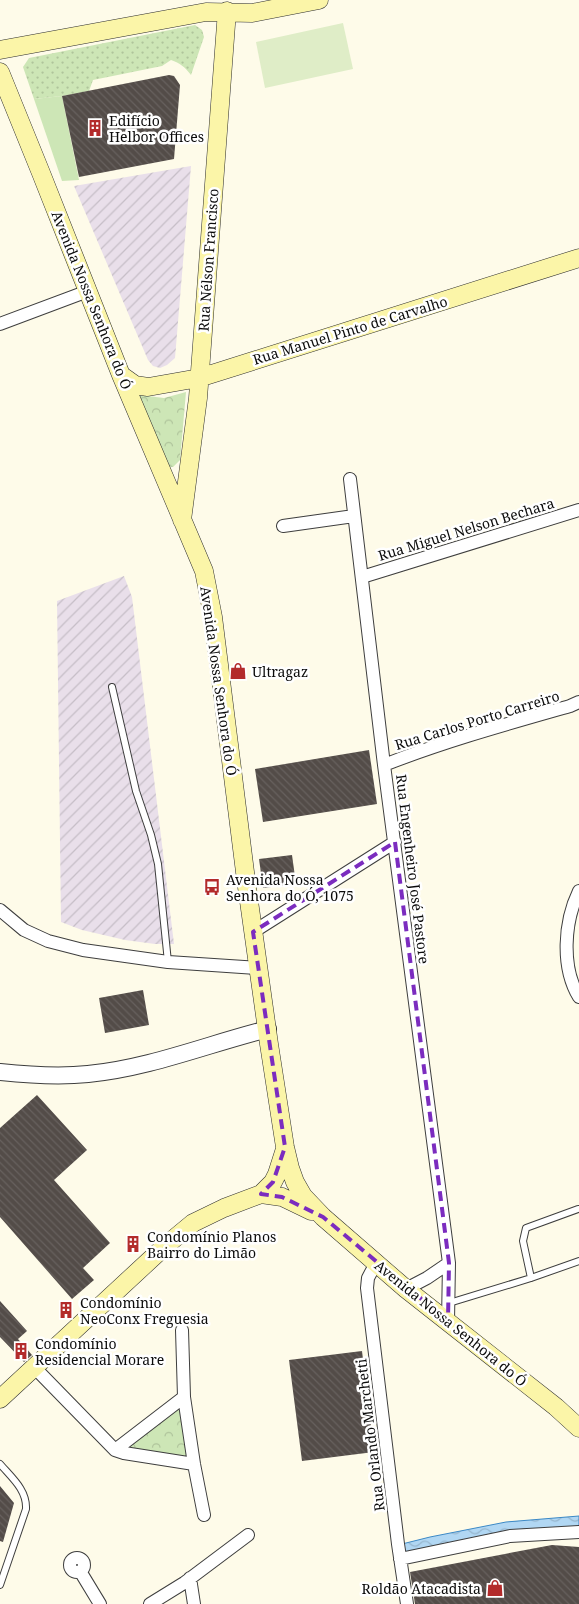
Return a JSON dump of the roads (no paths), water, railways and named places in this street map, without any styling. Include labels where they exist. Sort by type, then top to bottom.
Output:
[{"type":"main road","points":[[0,50],[206,12],[228,6],[252,13],[319,0]]},
{"type":"main road","name":"Rua Nélson Francisco","points":[[182,520],[198,398],[228,6]]},
{"type":"main road","name":"Avenida Nossa Senhora do Ó","points":[[0,72],[121,376],[204,570],[213,617],[258,968],[285,1147],[295,1182],[303,1196],[323,1217],[376,1263],[556,1407],[579,1428]]},
{"type":"main road","name":"Rua Manuel Pinto de Carvalho","points":[[121,376],[135,385],[148,387],[199,378],[579,258]]},
{"type":"main road","name":"Avenida Nossa Senhora do Ó","points":[[261,1194],[273,1182],[285,1147]]},
{"type":"main road","points":[[2,1393],[35,1368],[164,1246],[193,1223],[224,1208],[261,1194]]},
{"type":"main road","name":"Avenida Nossa Senhora do Ó","points":[[261,1194],[282,1197],[323,1217]]},
{"type":"street","points":[[0,324],[88,291]]},
{"type":"street","name":"Rua Engenheiro José Pastore","points":[[350,479],[384,765],[448,1263],[448,1322]]},
{"type":"street","name":"Rua Miguel Nelson Bechara","points":[[362,577],[579,510]]},
{"type":"street","points":[[283,526],[354,516]]},
{"type":"street","name":"Rua Carlos Porto Carreiro","points":[[384,765],[484,730],[576,707]]},
{"type":"street","points":[[254,932],[394,842]]},
{"type":"street","points":[[579,891],[568,925],[567,959],[574,989],[579,997]]},
{"type":"street","points":[[0,910],[24,930],[48,941],[91,951],[168,962],[258,968]]},
{"type":"street","points":[[0,1072],[34,1075],[96,1073],[168,1059],[268,1029]]},
{"type":"street","name":"Rua Orlando Marchetti","points":[[376,1263],[368,1278],[367,1288],[407,1604]]},
{"type":"street","points":[[406,1288],[427,1278],[448,1263]]},
{"type":"street","points":[[182,1330],[184,1397],[204,1515]]},
{"type":"street","points":[[35,1368],[115,1450],[194,1464]]},
{"type":"street","points":[[115,1450],[184,1397]]},
{"type":"street","points":[[400,1559],[510,1536],[579,1532]]},
{"type":"street","points":[[150,1604],[187,1580],[248,1535]]},
{"type":"street","points":[[80,1571],[100,1604]]},
{"type":"street","points":[[187,1580],[194,1604]]},
{"type":"lane","points":[[112,687],[136,791],[151,835],[158,864],[168,962]]},
{"type":"lane","points":[[531,1278],[523,1241],[526,1228],[578,1209]]},
{"type":"lane","points":[[449,1304],[579,1261]]},
{"type":"lane","points":[[0,1464],[25,1495],[27,1503],[0,1585]]},
{"type":"water","points":[[579,1516],[579,1526],[400,1554],[398,1545],[506,1522]]},
{"type":"place","name":"Edifício Helbor Offices","points":[[95,128]]},
{"type":"place","name":"Ultragaz","points":[[238,671]]},
{"type":"place","name":"Avenida Nossa Senhora do Ó, 1075","points":[[212,887]]},
{"type":"place","name":"Condomínio Planos Bairro do Limão","points":[[133,1244]]},
{"type":"place","name":"Condomínio NeoConx Freguesia","points":[[66,1310]]},
{"type":"place","name":"Condomínio Residencial Morare","points":[[21,1351]]},
{"type":"place","name":"Roldão Atacadista","points":[[495,1588]]}]
